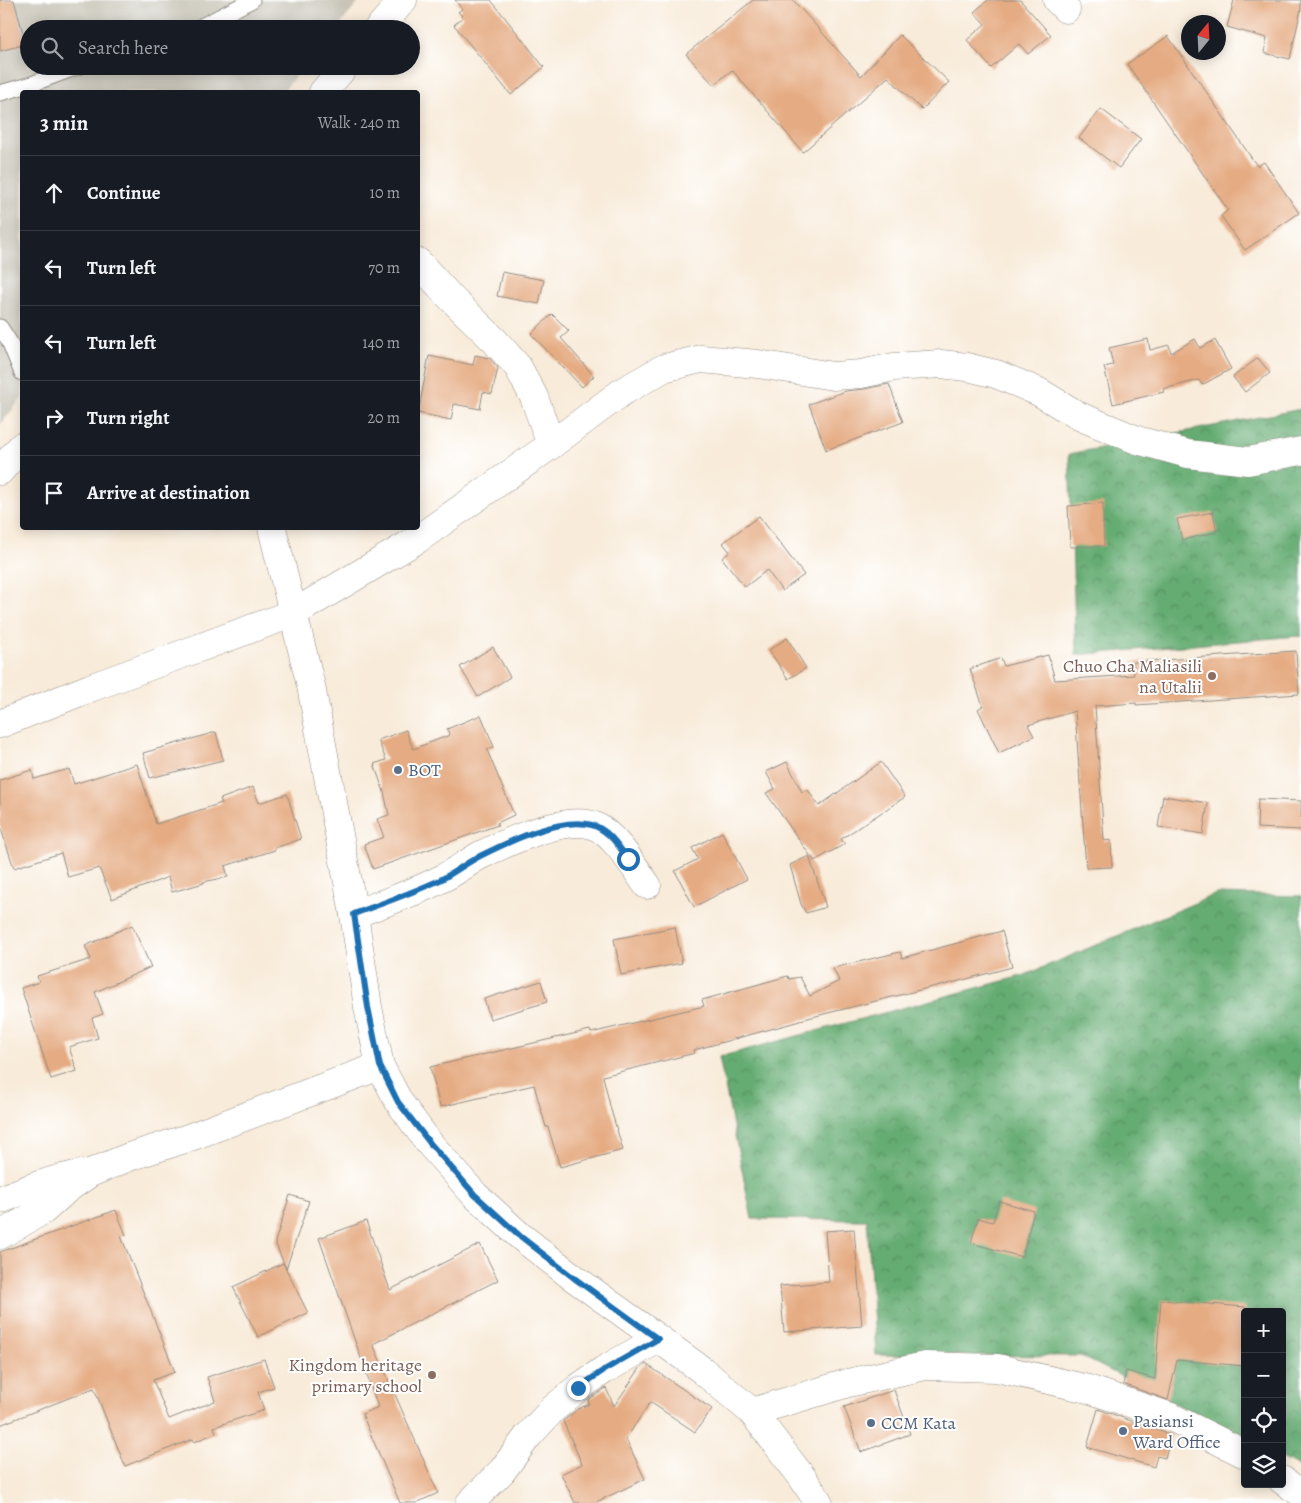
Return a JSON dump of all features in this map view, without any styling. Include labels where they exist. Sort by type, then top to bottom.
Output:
[{"type":"street","points":[[386,20],[403,0]]},
{"type":"street","points":[[325,90],[337,75]]},
{"type":"street","points":[[420,264],[518,367],[534,397],[551,445]]},
{"type":"street","points":[[0,724],[90,688],[294,613],[418,539],[622,392],[664,368],[701,359],[758,364],[833,376],[861,374],[894,367],[932,364],[967,367],[996,374],[1030,388],[1079,416],[1137,440],[1188,454],[1248,461],[1301,451]]},
{"type":"street","points":[[0,471],[20,448]]},
{"type":"street","points":[[273,530],[311,686],[354,914],[368,1007],[380,1066],[398,1102],[429,1142],[475,1195],[520,1236],[574,1278],[702,1370],[752,1412],[802,1477],[819,1503]]},
{"type":"street","points":[[354,914],[411,893],[518,838],[555,826],[575,823],[593,825],[610,835],[648,885]]},
{"type":"street","points":[[0,1235],[44,1210],[67,1188],[90,1173],[129,1157],[188,1138],[380,1066]]},
{"type":"street","points":[[0,1200],[61,1178],[90,1173]]},
{"type":"street","points":[[470,1503],[502,1471],[528,1436],[553,1409],[604,1370],[658,1339]]},
{"type":"street","points":[[752,1412],[848,1383],[925,1366],[997,1368],[1088,1389],[1152,1411],[1171,1418],[1241,1452]]},
{"type":"street","points":[[1286,1483],[1301,1493]]},
{"type":"lane","points":[[213,20],[252,0]]},
{"type":"lane","points":[[0,93],[54,75]]},
{"type":"lane","points":[[0,327],[9,341],[20,368]]},
{"type":"shaded area","points":[[0,0],[361,0],[344,20],[20,20],[20,75],[296,75],[284,90],[20,90],[20,400],[0,425]]},
{"type":"green space","points":[[1301,409],[1301,637],[1076,655],[1069,454]]},
{"type":"green space","points":[[1216,894],[1301,896],[1301,1468],[1286,1460],[1286,1308],[1241,1308],[1241,1437],[1081,1356],[876,1355],[867,1220],[752,1219],[719,1057],[1025,975]]},
{"type":"building","points":[[0,0],[14,0],[20,22],[20,46],[0,51]]},
{"type":"building","points":[[455,0],[491,0],[544,67],[511,95],[454,25],[463,17],[458,12],[462,9]]},
{"type":"building","points":[[753,0],[793,0],[861,76],[900,35],[949,82],[922,110],[888,77],[803,152],[732,70],[714,85],[686,54]]},
{"type":"building","points":[[988,0],[1020,0],[1051,35],[1028,54],[1019,44],[991,68],[967,40],[985,24],[974,12]]},
{"type":"building","points":[[1234,0],[1301,0],[1301,9],[1290,59],[1264,53],[1267,38],[1227,27]]},
{"type":"building","points":[[1168,36],[1181,55],[1181,60],[1184,60],[1257,166],[1264,162],[1299,213],[1245,250],[1221,216],[1228,210],[1127,64]]},
{"type":"building","points":[[1101,109],[1141,139],[1119,168],[1079,138]]},
{"type":"building","points":[[502,272],[544,280],[539,304],[497,296]]},
{"type":"building","points":[[552,314],[569,331],[561,338],[594,376],[582,387],[531,334]]},
{"type":"building","points":[[1148,339],[1150,350],[1169,345],[1171,353],[1195,339],[1200,348],[1215,340],[1231,369],[1202,385],[1199,380],[1163,389],[1164,392],[1113,404],[1104,367],[1113,365],[1109,348]]},
{"type":"building","points":[[475,355],[489,358],[498,368],[492,394],[483,392],[480,409],[454,404],[451,420],[420,413],[420,403],[429,356],[473,365]]},
{"type":"building","points":[[1258,358],[1270,373],[1245,392],[1233,377]]},
{"type":"building","points":[[889,384],[903,422],[826,450],[809,404],[846,391]]},
{"type":"building","points":[[1103,503],[1104,546],[1070,547],[1068,506]]},
{"type":"building","points":[[1213,512],[1217,532],[1182,540],[1177,519]]},
{"type":"building","points":[[759,516],[804,575],[782,591],[767,570],[745,587],[722,558],[730,552],[723,543]]},
{"type":"building","points":[[787,638],[806,668],[788,679],[769,650]]},
{"type":"building","points":[[493,647],[510,677],[478,697],[460,667]]},
{"type":"building","points":[[1296,651],[1299,694],[1095,706],[1104,841],[1111,840],[1112,867],[1086,868],[1075,711],[1028,725],[1034,736],[999,753],[978,709],[983,706],[970,669],[1001,658],[1004,666],[1048,655],[1055,680],[1134,675],[1133,662]]},
{"type":"building","points":[[481,715],[494,747],[487,750],[514,815],[497,823],[498,825],[373,869],[364,844],[384,837],[377,819],[389,815],[384,792],[374,764],[386,760],[378,740],[406,730],[413,749],[450,735],[447,729]]},
{"type":"building","points":[[216,732],[223,760],[150,778],[143,753]]},
{"type":"building","points":[[787,762],[802,792],[808,790],[819,806],[881,762],[905,797],[841,839],[845,844],[814,861],[766,793],[775,789],[766,772]]},
{"type":"building","points":[[137,764],[156,824],[222,803],[220,799],[253,787],[259,803],[287,794],[301,839],[275,848],[275,850],[225,866],[228,877],[203,882],[172,892],[168,877],[112,899],[99,868],[68,877],[61,853],[14,868],[0,826],[0,780],[32,770],[34,779],[69,769],[74,784]]},
{"type":"building","points":[[1163,796],[1208,803],[1203,834],[1158,827]]},
{"type":"building","points":[[1258,799],[1301,801],[1301,830],[1257,828]]},
{"type":"building","points":[[722,832],[747,879],[694,907],[675,871],[698,859],[692,848]]},
{"type":"building","points":[[809,856],[826,907],[806,913],[801,904],[790,865]]},
{"type":"building","points":[[132,925],[151,967],[95,992],[103,1014],[92,1018],[98,1038],[69,1047],[77,1071],[51,1079],[21,988],[39,982],[37,976],[91,959],[85,946]]},
{"type":"building","points":[[675,927],[682,963],[621,975],[614,939]]},
{"type":"building","points":[[1002,931],[1012,967],[800,1020],[694,1050],[695,1053],[603,1076],[623,1150],[560,1167],[534,1085],[440,1107],[430,1067],[590,1030],[591,1033],[704,1006],[702,1000],[788,976],[789,979],[800,977],[810,996],[839,981],[833,968],[900,952],[902,958]]},
{"type":"building","points":[[541,981],[547,1002],[490,1019],[484,999]]},
{"type":"building","points":[[290,1195],[309,1201],[286,1269],[275,1242]]},
{"type":"building","points":[[999,1201],[1034,1211],[1022,1257],[971,1243],[978,1218],[993,1222]]},
{"type":"building","points":[[116,1210],[126,1235],[121,1236],[175,1372],[153,1380],[169,1419],[215,1401],[207,1377],[264,1359],[274,1387],[258,1392],[264,1410],[214,1427],[216,1433],[194,1442],[193,1439],[125,1466],[94,1388],[0,1425],[0,1252]]},
{"type":"building","points":[[366,1221],[390,1290],[480,1244],[498,1280],[373,1344],[438,1493],[416,1503],[400,1503],[362,1414],[378,1407],[319,1238]]},
{"type":"building","points":[[854,1229],[862,1326],[784,1332],[780,1286],[829,1282],[825,1231]]},
{"type":"building","points":[[283,1263],[308,1313],[258,1337],[233,1287]]},
{"type":"building","points":[[1161,1300],[1245,1307],[1241,1308],[1241,1366],[1177,1360],[1168,1400],[1123,1384],[1126,1371],[1155,1379]]},
{"type":"building","points":[[646,1364],[712,1409],[695,1432],[650,1402],[626,1439],[645,1479],[594,1503],[575,1503],[561,1474],[582,1464],[563,1421],[578,1409],[589,1404],[588,1400],[606,1388],[614,1406],[641,1367]]},
{"type":"building","points":[[894,1390],[910,1434],[861,1452],[844,1407]]},
{"type":"building","name":"Pasiansi Ward Office","points":[[1098,1409],[1171,1435],[1165,1458],[1157,1456],[1154,1467],[1087,1447]]},
{"type":"place","name":"Chuo Cha Maliasili na Utalii","points":[[1212,676]]},
{"type":"place","name":"BOT","points":[[398,770]]},
{"type":"place","name":"Kingdom heritage primary school","points":[[432,1375]]},
{"type":"place","name":"CCM Kata","points":[[871,1423]]},
{"type":"place","name":"Pasiansi Ward Office","points":[[1123,1431]]},
{"type":"route","points":[[578,1388],[604,1370],[658,1339],[520,1236],[475,1195],[429,1142],[398,1102],[380,1066],[368,1007],[354,914],[411,893],[518,838],[555,826],[575,823],[593,825],[610,835],[628,859]]}]
